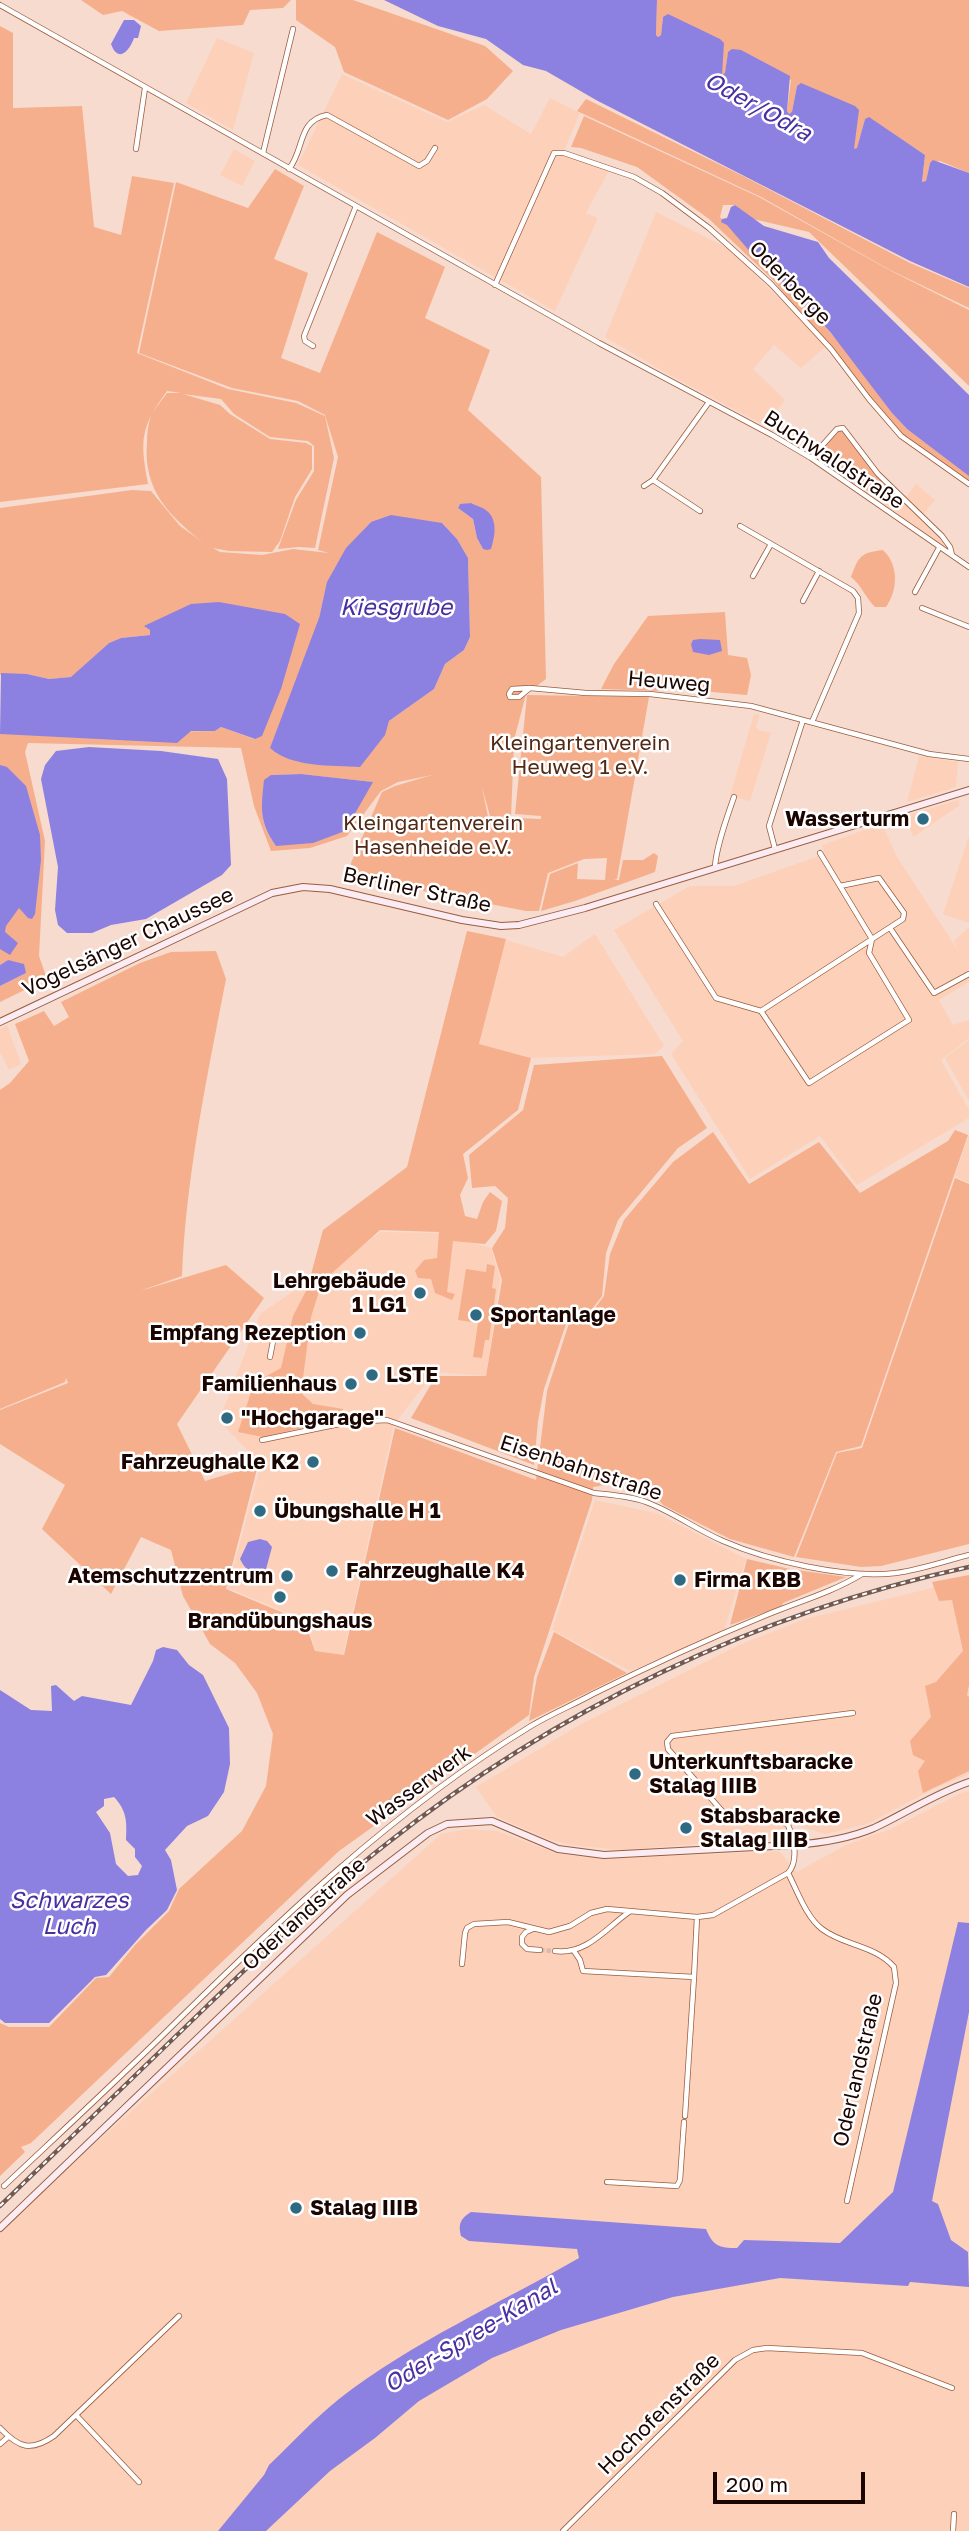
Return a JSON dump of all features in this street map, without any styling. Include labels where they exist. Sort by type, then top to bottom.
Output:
[{"type":"street","name":"Buchwaldstraße","points":[[0,5],[495,285],[811,458],[969,567]]},
{"type":"street","points":[[263,153],[293,29]]},
{"type":"street","points":[[136,149],[145,88]]},
{"type":"street","points":[[289,169],[307,126],[317,117],[327,116],[419,166],[427,161],[435,149]]},
{"type":"street","name":"Oderberge","points":[[495,285],[554,153],[564,153],[634,177],[662,193],[709,228],[771,284],[831,349],[901,436],[969,484]]},
{"type":"street","points":[[313,346],[305,341],[304,336],[356,206]]},
{"type":"street","points":[[644,486],[653,480],[709,402]]},
{"type":"street","points":[[811,458],[837,429],[843,428],[878,474],[942,536],[950,547],[952,556]]},
{"type":"street","points":[[653,480],[700,510]]},
{"type":"street","points":[[740,526],[853,591],[860,606],[813,722]]},
{"type":"street","points":[[752,576],[771,544]]},
{"type":"street","points":[[915,592],[939,548]]},
{"type":"street","points":[[803,601],[819,571]]},
{"type":"street","points":[[922,608],[969,627]]},
{"type":"street","name":"Heuweg","points":[[530,688],[586,693],[650,694],[751,706],[929,754],[969,759]]},
{"type":"street","points":[[775,849],[769,826],[803,720]]},
{"type":"street","name":"Berliner Straße","points":[[272,893],[303,887],[330,889],[463,920],[519,926],[969,790]]},
{"type":"street","points":[[715,867],[716,853],[734,797]]},
{"type":"street","points":[[656,904],[716,998],[761,1011],[809,1083],[909,1020],[869,953],[872,939],[820,853]]},
{"type":"street","points":[[761,1011],[903,919],[904,913],[879,878],[840,886]]},
{"type":"street","name":"Vogelsänger Chaussee","points":[[0,1022],[272,893]]},
{"type":"street","points":[[890,928],[934,993],[969,974]]},
{"type":"street","points":[[270,1357],[275,1331]]},
{"type":"street","name":"Eisenbahnstraße","points":[[262,1440],[349,1422],[391,1421],[594,1493],[620,1495],[646,1502],[724,1542],[791,1563],[862,1574],[899,1573],[969,1555]]},
{"type":"street","name":"Wasserwerk","points":[[4,2186],[161,2037],[233,1964],[312,1892],[373,1839],[445,1785],[532,1725],[660,1661],[787,1606],[839,1589],[862,1574]]},
{"type":"street","points":[[462,1964],[465,1933],[467,1928],[474,1924],[508,1922],[549,1932],[570,1926],[592,1913],[607,1909],[697,1917],[713,1915],[788,1873],[793,1867],[789,1825],[775,1817],[735,1821],[729,1819],[668,1749],[667,1742],[672,1736],[853,1713]]},
{"type":"street","name":"Oderlandstraße","points":[[0,2228],[346,1895],[428,1833],[447,1824],[492,1821],[558,1849],[604,1855],[793,1845],[859,1834],[949,1789],[969,1782]]},
{"type":"street","name":"Oderlandstraße","points":[[788,1873],[814,1921],[823,1930],[878,1954],[894,1967],[896,1983],[847,2201]]},
{"type":"street","points":[[555,1951],[574,1951],[588,1944],[630,1911]]},
{"type":"street","points":[[607,2182],[677,2186],[680,2180],[697,1917]]},
{"type":"street","points":[[534,1929],[526,1932],[522,1937],[522,1944],[527,1949],[540,1950]]},
{"type":"street","points":[[574,1951],[583,1971],[694,1977]]},
{"type":"street","points":[[0,2428],[19,2444],[32,2447],[54,2436],[179,2316]]},
{"type":"street","name":"Hochofenstraße","points":[[563,2531],[735,2360],[753,2350],[767,2348],[862,2353],[952,2388]]},
{"type":"street","points":[[76,2415],[139,2482]]},
{"type":"street","points":[[0,2444],[8,2437]]},
{"type":"street","points":[[953,2531],[954,2514]]},
{"type":"shaded area","points":[[217,38],[254,53],[233,130],[186,103]]},
{"type":"shaded area","points":[[342,74],[447,122],[484,105],[531,134],[550,98],[580,113],[563,153],[608,172],[586,213],[598,218],[555,311],[298,165]]},
{"type":"shaded area","points":[[234,149],[255,161],[242,186],[220,175]]},
{"type":"shaded area","points":[[656,212],[731,250],[826,346],[801,368],[774,345],[753,369],[785,400],[766,426],[605,337]]},
{"type":"shaded area","points":[[884,481],[900,497],[906,497],[916,484],[935,500],[920,518],[941,538],[945,548],[873,495]]},
{"type":"shaded area","points":[[754,714],[760,715],[756,726],[758,730],[771,733],[750,801],[730,796]]},
{"type":"shaded area","points":[[919,756],[958,762],[956,787],[907,802]]},
{"type":"shaded area","points":[[958,800],[960,805],[913,837],[906,816]]},
{"type":"shaded area","points":[[882,824],[897,857],[959,952],[954,941],[969,927],[969,982],[939,1000],[953,1025],[969,1020],[969,1038],[941,1060],[969,1110],[969,1118],[857,1185],[820,1136],[750,1179],[671,1054],[683,1041],[614,930],[690,886],[734,886],[816,857],[824,851],[822,845]]},
{"type":"shaded area","points":[[969,836],[969,923],[943,914]]},
{"type":"shaded area","points":[[595,934],[664,1046],[654,1054],[533,1058],[479,1044],[506,940],[563,957]]},
{"type":"shaded area","points":[[7,1025],[21,1064],[9,1070],[0,1052],[0,1029]]},
{"type":"shaded area","points":[[969,1040],[969,1101],[945,1058]]},
{"type":"shaded area","points":[[969,1135],[969,1183],[955,1176]]},
{"type":"shaded area","points":[[381,1232],[436,1233],[491,1248],[500,1279],[486,1376],[435,1372],[394,1424],[343,1655],[316,1651],[306,1621],[228,1588],[261,1464],[219,1421],[260,1314]]},
{"type":"shaded area","points":[[595,1500],[656,1513],[746,1559],[724,1631],[630,1671],[552,1630]]},
{"type":"shaded area","points":[[969,1579],[969,1774],[933,1789],[867,1824],[825,1834],[793,1824],[775,1838],[620,1850],[551,1840],[497,1817],[476,1787],[583,1723],[739,1645],[805,1619]]},
{"type":"shaded area","points":[[969,1791],[969,2531],[0,2531],[0,2229],[441,1834],[467,1829],[497,1831],[558,1854],[606,1859],[779,1851],[797,1872],[846,1845],[891,1829]]},
{"type":"green space","points":[[81,0],[291,0],[283,8],[250,10],[243,25],[159,31],[122,11],[103,15]]},
{"type":"green space","points":[[296,0],[353,0],[485,46],[513,71],[487,99],[448,120],[344,72],[335,47],[296,20]]},
{"type":"green space","points":[[657,0],[969,0],[969,173],[940,161],[930,163],[926,181],[922,182],[925,155],[869,118],[865,119],[857,149],[854,150],[797,86],[792,113],[789,114],[787,111],[791,80],[728,53],[725,74],[722,75],[663,17],[661,35],[658,37]]},
{"type":"green space","points":[[0,26],[13,33],[13,108],[82,106],[94,227],[121,235],[132,176],[174,183],[137,353],[228,389],[296,403],[325,416],[334,458],[315,548],[278,549],[296,500],[314,471],[314,446],[308,441],[270,437],[234,414],[221,399],[183,394],[220,405],[270,439],[312,446],[312,469],[295,497],[280,541],[272,552],[213,548],[220,552],[262,555],[293,549],[329,553],[318,550],[338,457],[325,415],[298,401],[232,388],[139,353],[176,182],[248,208],[275,169],[304,186],[274,259],[308,273],[281,358],[320,373],[377,232],[445,267],[425,318],[490,350],[468,410],[541,477],[546,679],[526,694],[514,740],[504,738],[514,742],[511,817],[490,816],[482,787],[488,817],[541,819],[541,816],[515,814],[527,695],[649,697],[617,879],[614,880],[619,880],[623,860],[643,860],[654,853],[658,856],[655,872],[541,911],[550,874],[578,863],[577,879],[605,880],[607,858],[584,859],[548,873],[539,911],[526,911],[351,877],[351,863],[382,792],[432,775],[398,782],[381,791],[347,836],[310,848],[271,851],[254,806],[241,748],[28,743],[25,752],[45,841],[39,956],[47,979],[0,1002],[0,986],[26,973],[8,960],[0,965],[0,734],[215,731],[221,727],[254,739],[281,689],[145,626],[150,630],[150,635],[121,638],[109,643],[72,677],[49,679],[27,674],[0,675],[0,508],[132,490],[151,491],[180,526],[204,543],[170,512],[154,488],[147,460],[147,433],[151,416],[143,445],[148,484],[0,502]],"holes":[[[471,503],[488,514],[493,521],[493,542],[483,549],[477,538],[473,519],[458,508],[459,505]],[[371,522],[442,523],[457,539],[468,558],[470,637],[464,650],[445,664],[434,689],[389,721],[319,618],[331,577],[343,555]],[[301,774],[372,782],[276,846],[263,819],[265,795],[271,775]]]},
{"type":"green space","points":[[586,99],[743,176],[910,263],[969,288],[969,308],[890,270],[761,197],[577,111]]},
{"type":"green space","points":[[584,116],[759,197],[891,271],[969,310],[969,386],[809,232],[753,219],[735,205],[723,205],[720,217],[793,291],[845,349],[892,413],[907,429],[969,475],[969,482],[902,439],[773,280],[709,219],[637,167],[571,147]]},
{"type":"green space","points":[[837,430],[844,432],[883,481],[872,494],[815,453]]},
{"type":"green space","points":[[883,550],[892,563],[895,585],[886,607],[875,607],[851,577],[861,557]]},
{"type":"green space","points":[[725,612],[728,655],[747,658],[751,675],[747,695],[666,688],[664,691],[601,689],[614,664],[648,616]]},
{"type":"green space","points":[[467,931],[506,939],[479,1044],[531,1058],[518,1110],[463,1154],[468,1178],[460,1195],[465,1216],[477,1219],[490,1192],[502,1201],[496,1231],[485,1244],[453,1241],[447,1292],[455,1294],[452,1300],[435,1293],[431,1279],[418,1278],[415,1271],[424,1260],[437,1258],[439,1232],[380,1230],[322,1282],[311,1317],[301,1393],[313,1404],[343,1409],[345,1418],[263,1437],[238,1432],[254,1383],[281,1368],[293,1316],[307,1289],[323,1230],[407,1167]]},
{"type":"green space","points":[[216,951],[226,979],[193,1164],[182,1276],[140,1291],[226,1265],[264,1298],[177,1424],[205,1481],[258,1465],[226,1589],[305,1622],[315,1651],[344,1655],[395,1428],[536,1480],[547,1391],[571,1317],[586,1320],[604,1296],[610,1254],[624,1220],[673,1162],[713,1132],[749,1184],[819,1142],[860,1193],[948,1141],[955,1130],[968,1135],[861,1446],[836,1452],[794,1557],[730,1539],[663,1505],[642,1479],[593,1487],[592,1500],[534,1677],[529,1715],[339,1851],[31,2143],[21,2147],[25,2152],[0,2176],[0,2023],[9,2027],[49,2027],[96,1978],[109,1977],[135,1945],[169,1911],[179,1889],[242,1831],[266,1786],[273,1734],[257,1693],[235,1663],[210,1644],[183,1596],[171,1550],[141,1537],[111,1594],[42,1529],[65,1485],[0,1444],[0,1410],[68,1383],[66,1378],[65,1382],[0,1409],[0,1090],[10,1083],[29,1061],[15,1024],[44,1011],[54,1026],[69,1017],[61,1002],[140,963],[171,952]]},
{"type":"green space","points":[[662,1056],[707,1128],[678,1148],[618,1220],[606,1253],[602,1296],[586,1317],[570,1312],[544,1389],[534,1465],[411,1418],[436,1376],[486,1376],[502,1280],[492,1248],[505,1228],[508,1198],[495,1186],[472,1188],[469,1155],[523,1110],[534,1065]]},
{"type":"green space","points":[[955,1178],[969,1184],[969,1544],[881,1566],[861,1567],[796,1557],[837,1453],[862,1448]]},
{"type":"green space","name":"Sportanlage","points":[[487,1264],[495,1266],[492,1288],[496,1289],[489,1340],[485,1340],[482,1358],[473,1357],[478,1323],[458,1320],[466,1269],[486,1272]]},
{"type":"green space","points":[[747,1559],[790,1569],[846,1577],[783,1603],[782,1606],[730,1625]]},
{"type":"green space","points":[[969,1575],[969,1771],[923,1793],[918,1771],[925,1761],[913,1755],[910,1741],[931,1717],[925,1686],[936,1682],[963,1651],[952,1600],[939,1601],[932,1582]]},
{"type":"green space","points":[[554,1632],[627,1673],[529,1721],[537,1677]]},
{"type":"water","name":"Oder/Odra","points":[[384,0],[657,0],[656,35],[661,35],[663,17],[668,14],[720,39],[724,43],[722,75],[725,73],[728,52],[732,49],[741,50],[790,76],[789,114],[792,112],[797,86],[801,83],[859,110],[854,149],[857,148],[865,119],[869,117],[925,155],[922,182],[926,181],[933,160],[969,173],[969,287],[910,261],[596,100],[546,71],[523,65],[486,39],[438,26]]},
{"type":"water","points":[[124,20],[134,20],[141,26],[138,38],[134,38],[129,48],[120,54],[111,44]]},
{"type":"water","points":[[735,205],[764,226],[818,242],[829,258],[969,395],[969,476],[907,429],[831,333],[793,291],[721,222]]},
{"type":"water","points":[[471,503],[485,510],[493,519],[491,549],[483,549],[477,538],[473,519],[458,508],[460,504]]},
{"type":"water","name":"Kiesgrube","points":[[391,515],[442,523],[457,539],[468,558],[470,637],[464,650],[445,664],[434,689],[389,721],[385,735],[360,767],[313,764],[289,759],[270,748],[319,618],[327,582],[346,548],[371,522]]},
{"type":"water","name":"Kiesgrube","points":[[219,602],[285,614],[300,624],[281,689],[262,736],[255,739],[221,727],[215,731],[191,731],[177,743],[0,734],[1,673],[27,674],[49,679],[71,677],[109,643],[121,638],[150,635],[150,630],[144,626],[191,604]]},
{"type":"water","points":[[693,640],[720,640],[722,651],[709,655],[693,652]]},
{"type":"water","points":[[89,747],[161,751],[218,759],[227,779],[231,865],[222,875],[146,919],[111,925],[92,933],[67,933],[58,925],[55,910],[58,867],[41,779],[45,765],[56,751]]},
{"type":"water","points":[[0,765],[7,767],[26,786],[40,835],[41,860],[35,914],[32,919],[28,918],[19,908],[6,926],[5,932],[18,943],[10,955],[0,949]]},
{"type":"water","points":[[301,774],[373,782],[345,831],[313,843],[276,846],[264,822],[264,780],[271,775]]},
{"type":"water","points":[[8,960],[24,964],[26,973],[0,986],[0,965]]},
{"type":"water","points":[[260,1539],[267,1541],[272,1547],[265,1573],[253,1573],[240,1559],[248,1542]]},
{"type":"water","name":"Schwarzes Luch","points":[[163,1647],[177,1650],[189,1665],[203,1675],[229,1728],[230,1764],[224,1792],[208,1816],[187,1826],[165,1850],[171,1860],[177,1890],[167,1910],[106,1975],[95,1977],[49,2023],[5,2023],[0,2019],[0,1690],[31,1710],[52,1711],[51,1686],[56,1685],[74,1701],[82,1696],[131,1705],[156,1650]],"holes":[[[114,1797],[125,1817],[126,1840],[135,1849],[135,1857],[142,1866],[138,1875],[128,1876],[116,1864],[110,1833],[96,1812],[104,1806],[104,1799]]]},
{"type":"water","name":"Oder-Spree-Kanal","points":[[958,1922],[969,1923],[969,2012],[932,2201],[938,2204],[951,2240],[968,2252],[969,2287],[910,2282],[908,2286],[780,2278],[673,2297],[561,2330],[492,2358],[419,2401],[330,2471],[266,2531],[218,2531],[264,2475],[269,2465],[339,2399],[426,2341],[579,2258],[577,2249],[469,2241],[461,2236],[460,2225],[471,2212],[706,2229],[714,2242],[731,2248],[737,2248],[744,2240],[840,2243],[893,2192]]},
{"type":"tunnel","points":[[540,1950],[555,1951]]},
{"type":"railway","points":[[0,2206],[338,1884],[450,1796],[518,1751],[588,1710],[735,1640],[812,1611],[969,1567]]},
{"type":"place","name":"Wasserturm","points":[[923,819]]},
{"type":"place","name":"Lehrgebäude 1 LG1","points":[[420,1293]]},
{"type":"place","name":"Sportanlage","points":[[476,1315]]},
{"type":"place","name":"Empfang Rezeption","points":[[360,1333]]},
{"type":"place","name":"LSTE","points":[[372,1375]]},
{"type":"place","name":"Familienhaus","points":[[351,1384]]},
{"type":"place","name":"\"Hochgarage\"","points":[[227,1418]]},
{"type":"place","name":"Fahrzeughalle K2","points":[[313,1462]]},
{"type":"place","name":"Übungshalle H 1","points":[[260,1511]]},
{"type":"place","name":"Fahrzeughalle K4","points":[[332,1571]]},
{"type":"place","name":"Atemschutzzentrum","points":[[287,1576]]},
{"type":"place","name":"Firma KBB","points":[[680,1580]]},
{"type":"place","name":"Brandübungshaus","points":[[280,1597]]},
{"type":"place","name":"Unterkunftsbaracke Stalag IIIB","points":[[635,1774]]},
{"type":"place","name":"Stabsbaracke Stalag IIIB","points":[[686,1828]]},
{"type":"place","name":"Stalag IIIB","points":[[296,2208]]},
{"type":"park label","name":"Kleingartenverein Heuweg 1 e.V.","points":[[580,755]]},
{"type":"park label","name":"Kleingartenverein Hasenheide e.V.","points":[[433,835]]}]
